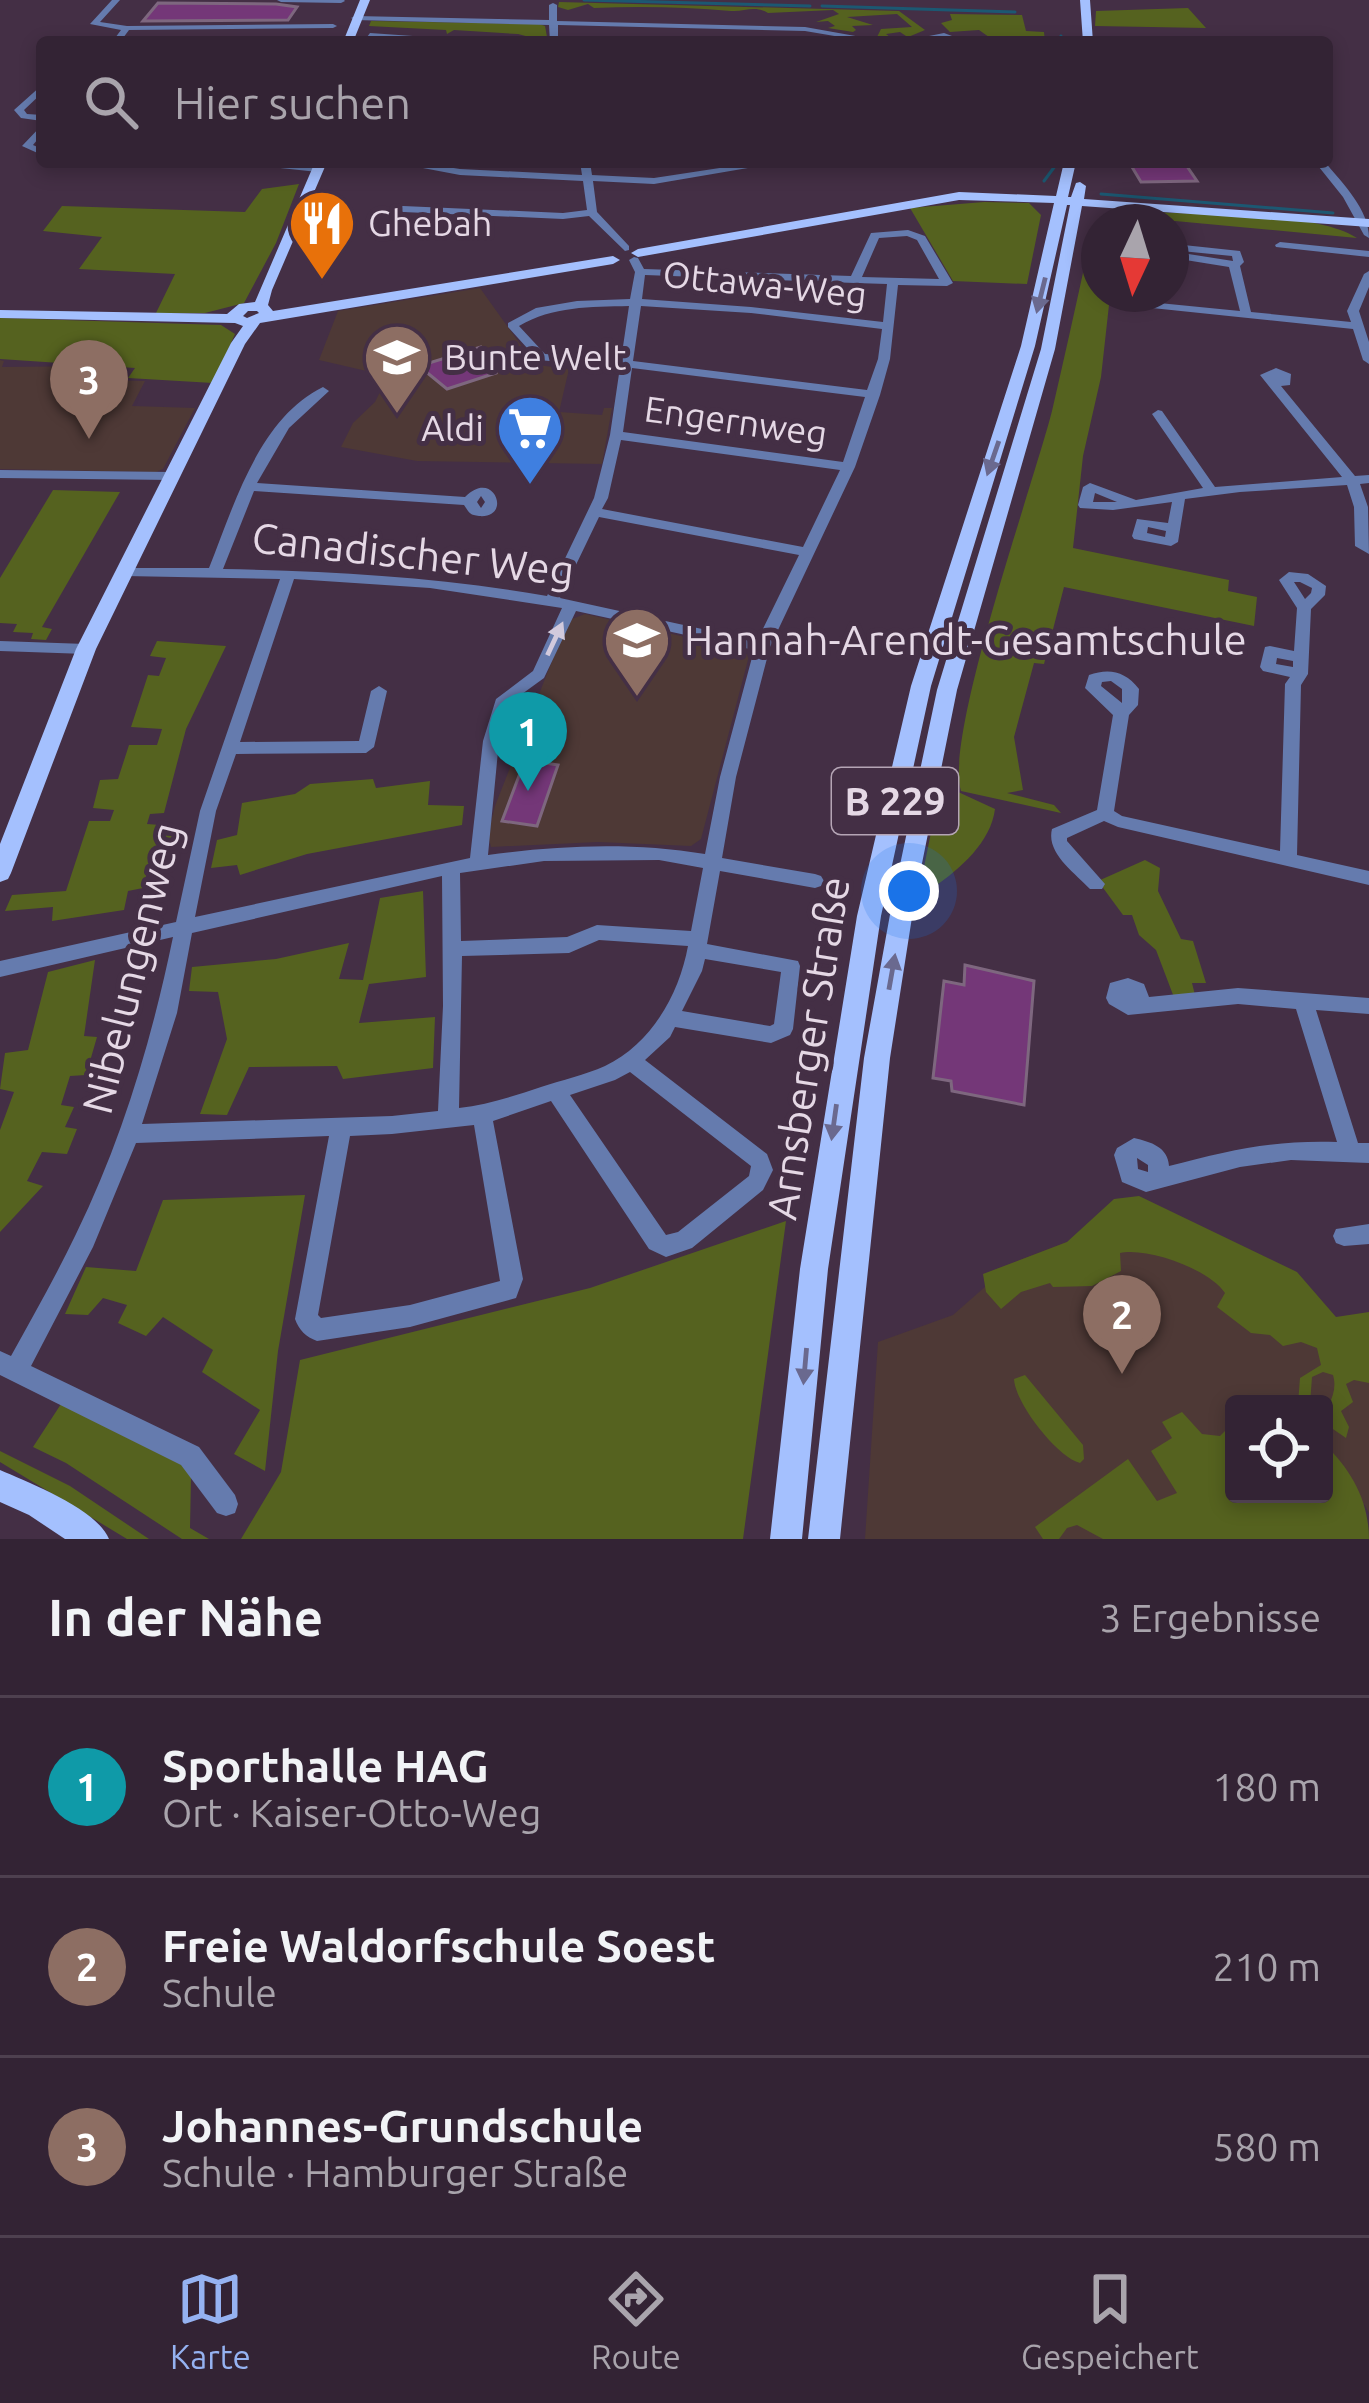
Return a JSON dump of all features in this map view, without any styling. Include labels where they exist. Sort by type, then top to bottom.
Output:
[{"type":"main road","points":[[350,36],[365,0]]},
{"type":"main road","points":[[1072,0],[1074,36]]},
{"type":"main road","points":[[1085,0],[1088,36]]},
{"type":"main road","points":[[0,873],[86,649],[238,344],[318,168]]},
{"type":"main road","points":[[0,314],[195,319],[306,310],[895,205],[1026,191],[1052,183],[1064,168]]},
{"type":"main road","name":"Arnsberger Straße","points":[[824,1539],[877,1058],[904,898],[946,691],[1048,349],[1071,240],[1069,168]]},
{"type":"main road","name":"Arnsberger Straße","points":[[786,1539],[814,1269],[868,916],[921,686],[1082,168]]},
{"type":"main road","points":[[1026,191],[1104,204]]},
{"type":"main road","points":[[995,195],[1124,204]]},
{"type":"main road","points":[[1189,209],[1367,227]]},
{"type":"main road","points":[[1071,240],[1081,230]]},
{"type":"main road","points":[[0,1486],[40,1504],[93,1539]]},
{"type":"street","points":[[116,0],[94,24],[127,28],[333,26]]},
{"type":"street","points":[[281,0],[341,0],[327,36]]},
{"type":"street","points":[[553,5],[553,36]]},
{"type":"street","points":[[355,18],[805,29],[848,36]]},
{"type":"street","points":[[121,36],[127,28]]},
{"type":"street","points":[[294,36],[298,29]]},
{"type":"street","points":[[804,36],[805,29]]},
{"type":"street","points":[[370,34],[395,36]]},
{"type":"street","points":[[19,114],[36,95]]},
{"type":"street","points":[[2,118],[36,117]]},
{"type":"street","points":[[434,168],[665,181],[742,168]]},
{"type":"street","points":[[552,600],[596,512],[616,435],[636,301],[625,256],[592,213],[586,168]]},
{"type":"street","points":[[1324,168],[1367,227]]},
{"type":"street","points":[[403,209],[592,213]]},
{"type":"street","points":[[625,256],[855,280],[947,283],[921,238],[888,232],[875,235],[855,280]]},
{"type":"street","points":[[1280,245],[1369,254]]},
{"type":"street","points":[[1174,247],[1234,250],[1239,262],[1234,266],[1177,256],[1174,247]]},
{"type":"street","points":[[1234,266],[1246,314]]},
{"type":"street","points":[[1369,274],[1353,311],[1354,326],[1369,360]]},
{"type":"street","points":[[129,1134],[340,1127],[482,1114],[557,1093],[631,1061],[673,1018],[699,945],[712,860],[762,647],[848,467],[874,395],[893,282]]},
{"type":"street","name":"Ottawa-Weg","points":[[628,365],[542,357],[512,326],[520,317],[566,307],[636,301],[888,326]]},
{"type":"street","points":[[1189,308],[1354,326]]},
{"type":"street","points":[[1353,311],[1369,314]]},
{"type":"street","points":[[628,365],[874,395]]},
{"type":"street","points":[[1274,382],[1352,481],[1361,507],[1362,546],[1369,550]]},
{"type":"street","points":[[215,571],[273,440],[300,405],[323,392]]},
{"type":"street","points":[[1158,414],[1212,492]]},
{"type":"street","name":"Engernweg","points":[[616,435],[848,467]]},
{"type":"street","points":[[0,474],[172,476]]},
{"type":"street","points":[[1135,504],[1212,492],[1369,479]]},
{"type":"street","points":[[252,487],[468,501]]},
{"type":"street","points":[[1174,528],[1180,500]]},
{"type":"street","points":[[596,512],[809,552]]},
{"type":"street","name":"Canadischer Weg","points":[[125,571],[377,578],[552,600],[762,647]]},
{"type":"street","name":"Nibelungenweg","points":[[8,1366],[85,1240],[129,1134],[167,1013],[197,854],[289,573]]},
{"type":"street","points":[[478,862],[484,791],[499,712],[510,691],[539,674],[572,604]]},
{"type":"street","points":[[1288,859],[1291,714],[1293,684],[1301,666],[1304,608]]},
{"type":"street","points":[[0,646],[86,649]]},
{"type":"street","points":[[228,748],[366,747],[379,692]]},
{"type":"street","points":[[1105,814],[1120,713]]},
{"type":"street","points":[[1105,814],[1118,821],[1369,878]]},
{"type":"street","points":[[1096,884],[1085,878],[1058,843],[1058,834],[1105,814]]},
{"type":"street","points":[[0,969],[478,862],[599,850],[712,860],[815,880]]},
{"type":"street","points":[[448,1118],[451,867]]},
{"type":"street","points":[[451,949],[569,945],[597,932],[699,945],[791,966],[783,1029],[771,1035],[673,1018]]},
{"type":"street","points":[[1135,1006],[1238,996],[1369,1006]]},
{"type":"street","points":[[1158,1177],[1291,1150],[1359,1152],[1304,1001]]},
{"type":"street","points":[[557,1093],[657,1242],[666,1246],[684,1241],[756,1183],[760,1161],[631,1061]]},
{"type":"street","points":[[340,1127],[306,1319],[317,1330],[410,1316],[508,1289],[512,1279],[482,1114]]},
{"type":"street","points":[[1344,1236],[1369,1234]]},
{"type":"street","points":[[8,1366],[190,1456],[226,1504]]},
{"type":"shaded area","points":[[480,288],[525,351],[541,359],[537,365],[569,369],[559,412],[602,415],[604,408],[612,408],[602,464],[417,461],[341,447],[388,376],[319,360],[338,311]]},
{"type":"shaded area","points":[[0,360],[2,367],[102,366],[95,380],[145,381],[132,406],[195,408],[163,469],[156,472],[0,469]]},
{"type":"shaded area","name":"Hannah-Arendt-Gesamtschule","points":[[585,614],[742,650],[749,656],[701,839],[691,846],[598,842],[491,847],[488,835],[495,806],[554,656],[572,619]]},
{"type":"shaded area","points":[[1152,1209],[1369,1345],[1369,1513],[1364,1504],[1310,1539],[865,1539],[878,1342],[953,1315],[986,1286],[989,1272]]},
{"type":"green space","points":[[559,2],[899,11],[925,30],[911,36],[900,32],[878,36],[881,29],[912,27],[897,14],[847,17],[873,25],[852,26],[853,32],[828,28],[835,26],[828,21],[816,22],[839,14],[833,10],[768,13],[594,8],[588,4],[568,10],[558,7]]},
{"type":"green space","points":[[1188,8],[1206,28],[1095,26],[1096,11]]},
{"type":"green space","points":[[950,14],[1022,15],[1026,31],[1044,32],[1044,36],[950,32],[941,23],[952,20]]},
{"type":"green space","points":[[371,21],[539,24],[545,26],[547,36],[454,30],[447,34],[446,30],[369,26]]},
{"type":"green space","points":[[299,184],[276,243],[244,303],[205,313],[156,313],[175,274],[79,269],[102,237],[43,231],[62,206],[245,212],[262,189]]},
{"type":"green space","points":[[1029,203],[1041,215],[1027,284],[953,281],[910,208]]},
{"type":"green space","points":[[1189,213],[1288,219],[1338,229],[1357,238],[1189,222]]},
{"type":"green space","points":[[1081,281],[1081,312],[1108,312],[1101,377],[1083,456],[1073,548],[1229,580],[1228,591],[1257,597],[1254,626],[1064,587],[1044,664],[1034,663],[1014,737],[1023,790],[1007,793],[1054,805],[1061,813],[961,791],[959,762],[993,607],[1052,411]]},
{"type":"green space","points":[[0,318],[221,325],[235,334],[213,383],[128,378],[135,368],[0,359]]},
{"type":"green space","points":[[53,490],[120,492],[42,627],[52,629],[46,640],[31,639],[33,633],[13,632],[17,624],[0,623],[0,578]]},
{"type":"green space","points":[[157,641],[226,646],[186,729],[164,813],[150,814],[147,824],[160,825],[158,836],[183,835],[182,846],[153,848],[143,888],[128,891],[124,910],[52,921],[53,907],[5,911],[12,895],[66,891],[89,821],[110,821],[114,810],[93,808],[100,780],[118,779],[129,745],[157,745],[162,729],[131,727],[148,675],[159,676],[166,658],[150,656]]},
{"type":"green space","points":[[943,773],[956,791],[995,809],[981,843],[934,887],[924,867]]},
{"type":"green space","points":[[373,779],[376,788],[430,781],[428,805],[464,806],[462,825],[307,854],[240,875],[237,865],[211,868],[217,840],[237,835],[242,803],[295,794],[310,784]]},
{"type":"green space","points":[[1145,860],[1160,868],[1158,891],[1181,939],[1193,941],[1206,983],[1192,983],[1195,995],[1175,1000],[1156,950],[1139,935],[1132,915],[1123,915],[1098,881]]},
{"type":"green space","points":[[423,891],[426,977],[369,984],[359,1023],[435,1017],[433,1068],[343,1079],[337,1066],[249,1067],[227,1115],[200,1114],[227,1039],[218,992],[189,991],[192,967],[276,959],[349,943],[339,979],[363,980],[380,898]]},
{"type":"green space","points":[[95,960],[84,1036],[97,1037],[86,1075],[70,1076],[61,1105],[74,1107],[65,1127],[77,1129],[67,1154],[42,1152],[27,1181],[43,1186],[0,1232],[0,1130],[14,1092],[0,1089],[5,1053],[28,1050],[48,972]]},
{"type":"green space","points":[[305,1195],[278,1351],[265,1471],[234,1454],[260,1410],[202,1372],[213,1350],[163,1317],[146,1336],[118,1323],[127,1305],[103,1298],[88,1315],[65,1314],[86,1267],[136,1271],[163,1200]]},
{"type":"green space","points":[[1139,1196],[1297,1272],[1336,1317],[1369,1312],[1369,1383],[1354,1380],[1346,1384],[1353,1402],[1341,1411],[1349,1427],[1346,1438],[1333,1429],[1333,1375],[1323,1372],[1312,1377],[1311,1395],[1299,1395],[1300,1378],[1321,1365],[1317,1348],[1301,1342],[1283,1346],[1270,1335],[1251,1333],[1217,1307],[1225,1293],[1217,1284],[1177,1262],[1146,1253],[1120,1253],[1121,1271],[1092,1286],[1053,1287],[1050,1283],[1021,1292],[1001,1309],[986,1292],[983,1274],[1067,1242],[1114,1199]]},
{"type":"green space","points":[[786,1221],[743,1539],[241,1539],[281,1472],[300,1360],[590,1288]]},
{"type":"green space","points":[[1025,1375],[1083,1445],[1080,1463],[1060,1451],[1029,1415],[1014,1379]]},
{"type":"green space","points":[[61,1404],[185,1465],[191,1477],[190,1528],[209,1539],[182,1539],[66,1463],[33,1447]]},
{"type":"green space","points":[[1182,1412],[1202,1434],[1220,1436],[1225,1431],[1225,1503],[1333,1503],[1333,1454],[1357,1487],[1369,1539],[1103,1539],[1077,1525],[1067,1528],[1059,1539],[1043,1539],[1035,1527],[1128,1459],[1157,1501],[1177,1493],[1151,1451],[1172,1438],[1162,1422]]},
{"type":"green space","points":[[0,1451],[70,1486],[149,1539],[127,1539],[0,1462]]},
{"type":"building","points":[[158,3],[297,7],[288,20],[143,21]]},
{"type":"building","points":[[1133,168],[1188,168],[1197,181],[1141,182]]},
{"type":"building","points":[[481,347],[497,362],[493,363],[496,373],[447,389],[419,366]]},
{"type":"building","points":[[525,760],[558,765],[537,826],[502,821]]},
{"type":"building","points":[[965,965],[1034,981],[1024,1105],[952,1091],[951,1081],[933,1078],[944,981],[964,985]]},
{"type":"waterway","points":[[584,0],[810,6]]},
{"type":"waterway","points":[[822,6],[1015,12]]},
{"type":"waterway","points":[[1044,181],[1054,168]]},
{"type":"waterway","points":[[1101,194],[1333,213]]},
{"type":"place","name":"Ghebah","points":[[322,282]]},
{"type":"place","name":"Bunte Welt","points":[[397,416]]},
{"type":"place","name":"Johannes-Grundschule","points":[[89,439]]},
{"type":"place","name":"Aldi","points":[[530,487]]},
{"type":"place","name":"Hannah-Arendt-Gesamtschule","points":[[637,699]]},
{"type":"place","name":"Sporthalle HAG","points":[[528,791]]},
{"type":"place","name":"Freie Waldorfschule Soest","points":[[1122,1374]]}]
